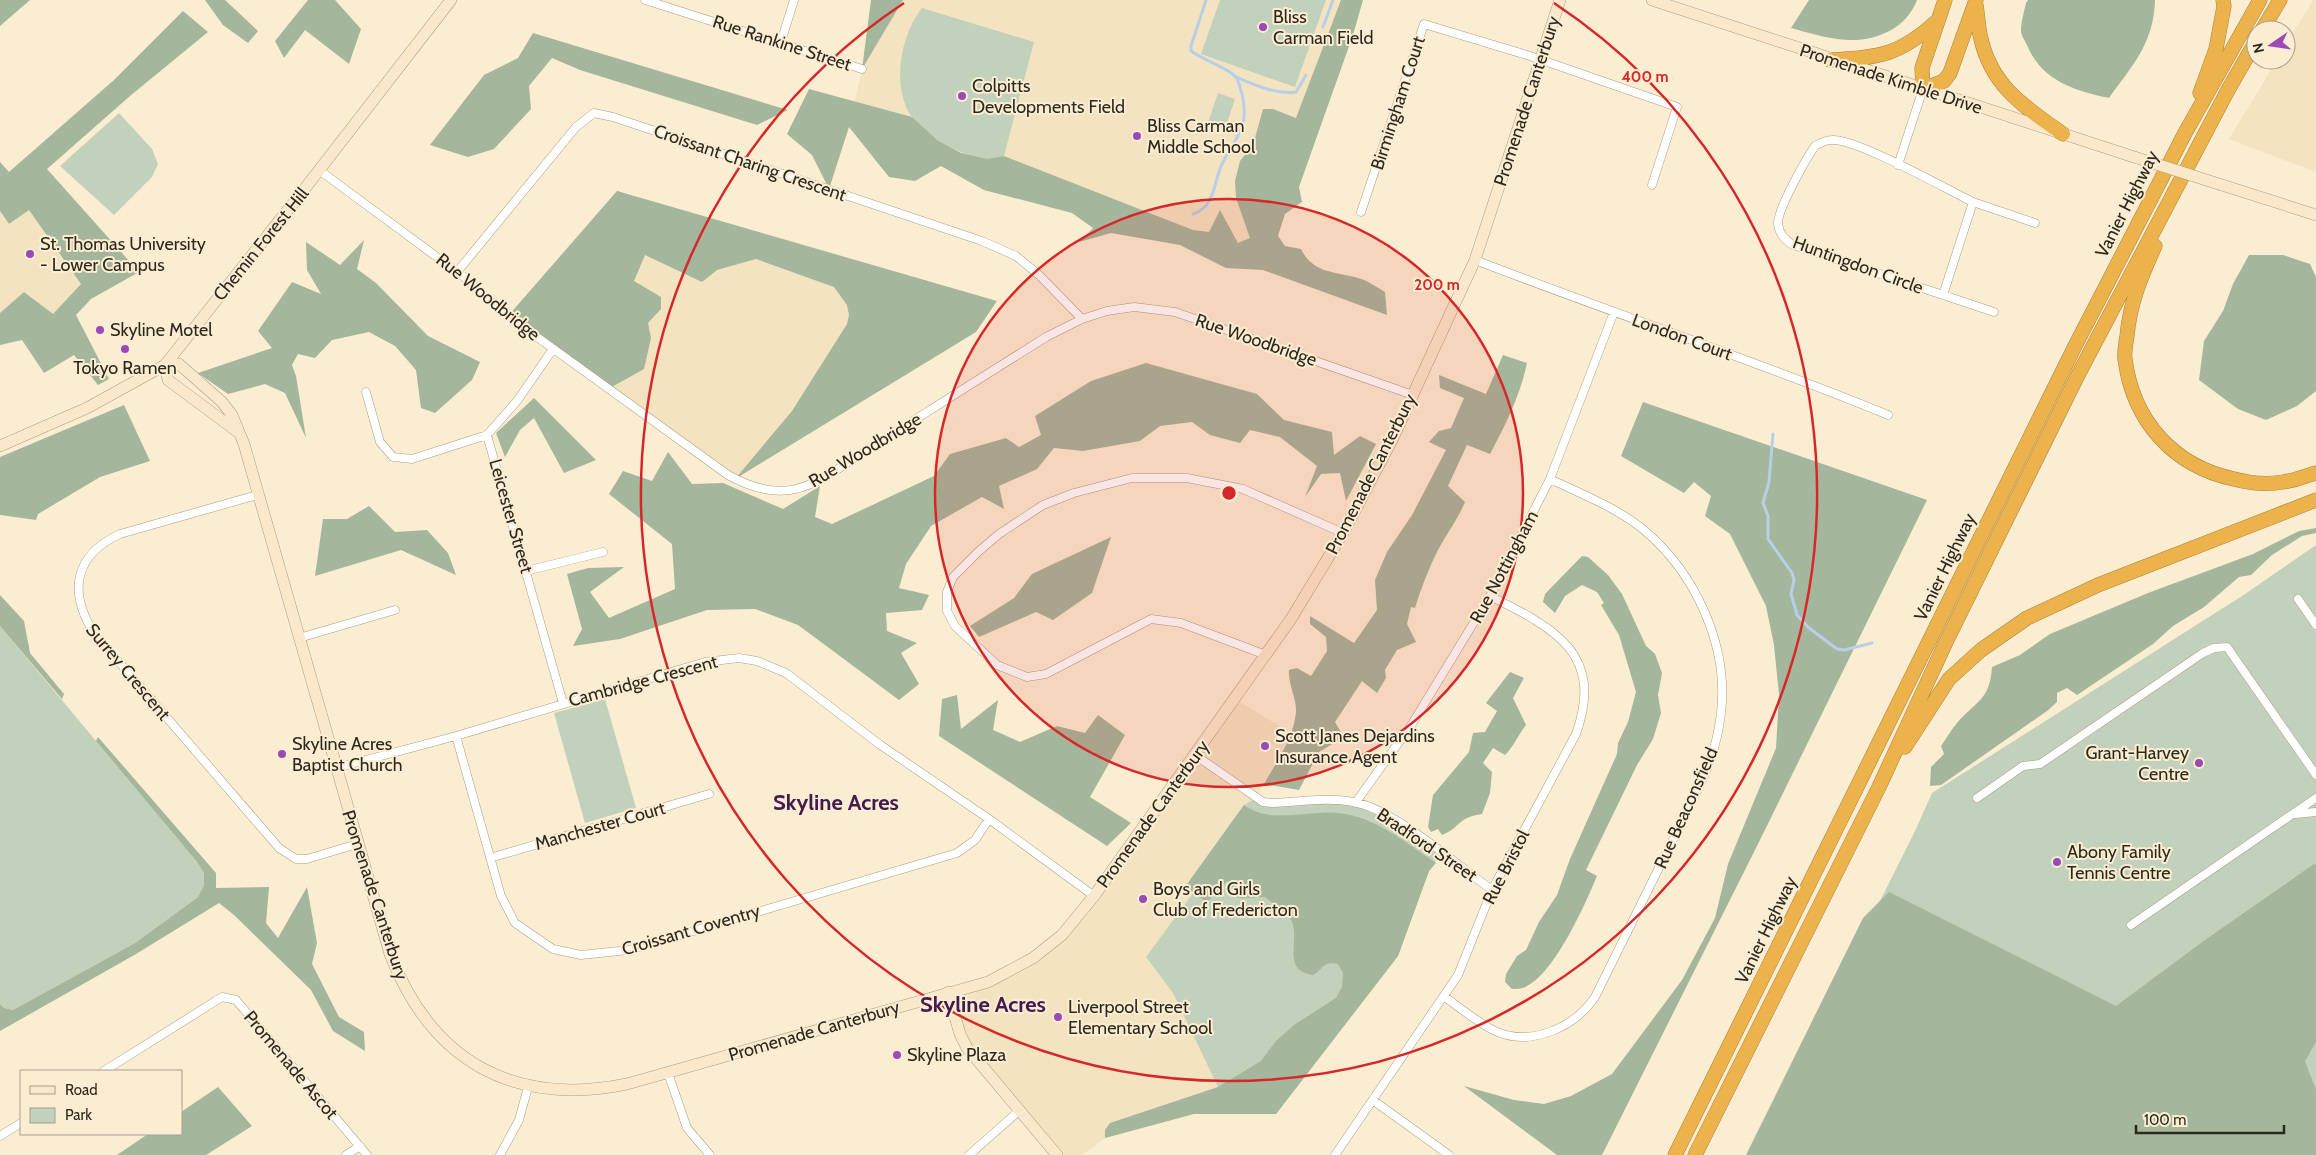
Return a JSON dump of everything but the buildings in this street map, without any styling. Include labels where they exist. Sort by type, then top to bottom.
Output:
[{"type":"highway","points":[[1945,0],[1922,68],[1923,89],[1944,81],[1950,73],[1976,0]]},
{"type":"highway","points":[[1976,0],[1980,39],[1989,63],[2000,83],[2016,101],[2062,134]]},
{"type":"highway","points":[[2185,133],[2216,49],[2224,6],[2223,0]]},
{"type":"highway","name":"Vanier Highway","points":[[1675,1155],[2074,348],[2185,133],[2260,0]]},
{"type":"highway","points":[[2268,20],[2280,0]]},
{"type":"highway","points":[[1830,60],[1885,55],[1904,47],[1939,18]]},
{"type":"highway","name":"Vanier Highway","points":[[1695,1155],[1879,787],[1945,644],[2078,375],[2246,58]]},
{"type":"highway","points":[[2228,90],[2136,288],[2128,320],[2124,357],[2134,398],[2152,430],[2177,456],[2214,475],[2250,483],[2282,483],[2316,473]]},
{"type":"highway","points":[[1879,787],[1949,680],[1981,650],[2027,618],[2098,585],[2316,500]]},
{"type":"street","name":"Chemin Forest Hill","points":[[0,446],[87,408],[165,365],[451,0]]},
{"type":"street","name":"Rue Rankine Street","points":[[645,0],[664,3],[862,69]]},
{"type":"street","points":[[781,42],[794,0]]},
{"type":"street","name":"Promenade Canterbury","points":[[165,365],[178,364],[210,391],[232,415],[239,433],[390,954],[401,982],[416,1008],[434,1030],[457,1052],[484,1069],[528,1087],[575,1092],[602,1090],[668,1073],[988,982],[1033,958],[1062,935],[1094,896],[1292,619],[1343,533],[1413,394],[1475,260],[1560,0]]},
{"type":"street","name":"Promenade Kimble Drive","points":[[1652,0],[1830,60],[2316,215]]},
{"type":"street","name":"Birmingham Court","points":[[1362,212],[1424,24],[1539,60]]},
{"type":"street","points":[[1539,60],[1677,108],[1652,185]]},
{"type":"street","points":[[1898,165],[1923,89]]},
{"type":"street","name":"Croissant Charing Crescent","points":[[457,272],[576,127],[594,114],[613,117],[982,241],[1016,256],[1039,274],[1082,319]]},
{"type":"street","name":"Huntingdon Circle","points":[[1842,140],[1973,202],[1943,295],[1793,245],[1782,236],[1779,230],[1779,215],[1809,154],[1815,146],[1823,141],[1842,140]]},
{"type":"street","name":"Rue Woodbridge","points":[[319,170],[457,272],[508,316],[728,475],[748,486],[770,491],[790,490],[824,479],[854,458],[1046,338],[1082,319],[1107,311],[1134,307],[1175,312],[1413,394]]},
{"type":"street","points":[[1973,202],[2035,223]]},
{"type":"street","name":"London Court","points":[[1475,260],[1802,380],[1888,415]]},
{"type":"street","points":[[1943,295],[1994,312]]},
{"type":"street","name":"Rue Nottingham","points":[[1356,802],[1412,724],[1490,596],[1550,478],[1614,312]]},
{"type":"street","name":"Leicester Street","points":[[553,349],[517,401],[487,435],[564,703]]},
{"type":"street","points":[[165,365],[168,380],[239,433]]},
{"type":"street","points":[[366,392],[380,442],[393,457],[412,459],[487,435]]},
{"type":"street","points":[[1266,655],[1181,623],[1151,619],[1046,674],[1027,677],[998,665],[955,626],[948,611],[947,592],[954,577],[978,552],[999,534],[1044,505],[1074,493],[1132,478],[1187,478],[1243,489],[1343,533]]},
{"type":"street","name":"Rue Beaconsfield","points":[[1444,997],[1494,1030],[1517,1036],[1553,1031],[1578,1018],[1588,1008],[1599,990],[1698,789],[1713,755],[1720,726],[1721,684],[1715,644],[1711,628],[1690,583],[1674,560],[1644,530],[1624,516],[1550,478]]},
{"type":"street","name":"Surrey Crescent","points":[[257,495],[120,534],[108,540],[86,560],[80,574],[78,603],[84,618],[94,633],[279,848],[296,859],[306,859],[358,844]]},
{"type":"street","points":[[526,571],[603,552]]},
{"type":"street","name":"Rue Bristol","points":[[1335,1155],[1458,975],[1492,890],[1576,734],[1585,707],[1582,675],[1576,658],[1568,645],[1541,623],[1490,596]]},
{"type":"street","points":[[2298,599],[2316,626]]},
{"type":"street","points":[[299,638],[395,610]]},
{"type":"street","points":[[1977,798],[2023,766],[2040,764],[2203,653],[2214,648],[2227,647],[2316,774]]},
{"type":"street","name":"Cambridge Crescent","points":[[336,768],[456,736],[705,662],[739,658],[757,661],[786,673],[879,744],[990,819],[1094,896]]},
{"type":"street","name":"Croissant Coventry","points":[[456,736],[501,896],[515,923],[553,949],[581,955],[630,950],[957,853],[975,840],[990,819]]},
{"type":"street","name":"Bradford Street","points":[[1195,755],[1263,802],[1344,800],[1356,802],[1386,814],[1492,890]]},
{"type":"street","name":"Manchester Court","points":[[490,858],[709,794]]},
{"type":"street","points":[[2131,925],[2316,798]]},
{"type":"street","points":[[2291,815],[2316,812]]},
{"type":"street","points":[[948,992],[960,1034],[967,1048],[1057,1155]]},
{"type":"street","name":"Promenade Ascot","points":[[106,1070],[222,997],[236,1000],[367,1155]]},
{"type":"street","points":[[668,1073],[687,1128],[710,1155]]},
{"type":"street","points":[[500,1155],[510,1140],[519,1120],[528,1087]]},
{"type":"street","points":[[1374,1100],[1449,1155]]},
{"type":"street","points":[[969,1155],[1020,1110]]},
{"type":"street","points":[[0,1136],[20,1124]]},
{"type":"street","points":[[346,1155],[360,1146]]},
{"type":"shaded area","points":[[887,0],[1349,0],[1249,247],[849,126],[862,69]]},
{"type":"shaded area","points":[[2313,0],[2316,0],[2316,172],[2229,139],[2271,70],[2296,70],[2296,28]]},
{"type":"shaded area","points":[[617,191],[963,301],[735,479],[610,388]]},
{"type":"shaded area","name":"St. Thomas University - Lower Campus","points":[[29,210],[81,284],[53,314],[24,292],[0,313],[0,211],[9,224]]},
{"type":"shaded area","points":[[1235,699],[1291,733],[1256,798],[1244,805],[1185,887],[1193,893],[1146,957],[1173,993],[1218,1087],[1194,1114],[1105,1138],[1082,1155],[1057,1155],[967,1048],[948,992],[1033,958],[1087,905]]},
{"type":"green space","points":[[0,0],[30,0],[0,26]]},
{"type":"green space","points":[[205,0],[225,0],[258,31],[248,43],[223,25]]},
{"type":"green space","points":[[308,0],[335,0],[361,29],[349,64],[305,30],[284,58],[275,41]]},
{"type":"green space","points":[[871,0],[903,0],[862,69]]},
{"type":"green space","name":"Bliss Carman Field","points":[[1220,0],[1326,0],[1295,87],[1201,54]]},
{"type":"green space","points":[[1341,0],[1363,0],[1353,35],[1299,187],[1302,202],[1285,214],[1278,236],[1285,246],[1301,249],[1306,258],[1320,268],[1364,280],[1385,292],[1387,315],[1263,270],[1226,268],[1180,245],[1111,233],[1079,242],[1093,228],[1072,213],[984,190],[941,166],[915,181],[889,177],[849,127],[829,189],[812,155],[787,134],[809,89],[912,117],[937,140],[961,153],[987,159],[1004,156],[1193,230],[1209,232],[1220,210],[1238,243],[1250,238],[1236,198],[1235,181],[1240,161],[1253,145],[1263,109],[1273,109],[1296,118]]},
{"type":"green space","points":[[1809,0],[1917,0],[1904,20],[1895,28],[1873,37],[1849,40],[1826,37],[1791,28]]},
{"type":"green space","points":[[2028,0],[2155,0],[2151,29],[2146,41],[2133,64],[2109,98],[2084,92],[2060,82],[2041,67],[2033,57],[2021,33]]},
{"type":"green space","name":"Colpitts Developments Field","points":[[922,8],[1034,42],[1004,156],[985,159],[952,148],[930,135],[907,109],[901,84],[902,56],[909,30]]},
{"type":"green space","points":[[183,11],[208,32],[130,96],[47,169],[139,272],[91,299],[76,315],[109,379],[98,385],[74,355],[44,373],[22,340],[0,345],[0,313],[24,292],[53,314],[81,284],[29,210],[9,224],[0,211],[0,162],[9,172],[114,80]]},
{"type":"green space","points":[[533,33],[788,110],[757,125],[580,70],[552,58],[529,86],[531,109],[494,149],[468,157],[430,145],[484,75],[518,58]]},
{"type":"green space","points":[[1218,93],[1235,99],[1225,129],[1208,123]]},
{"type":"green space","points":[[119,113],[152,149],[158,164],[152,177],[114,215],[60,166]]},
{"type":"green space","points":[[617,191],[997,301],[976,332],[735,479],[792,411],[847,324],[849,315],[847,305],[834,287],[756,259],[717,270],[702,282],[645,255],[634,281],[661,297],[661,309],[648,323],[651,338],[644,369],[610,388],[508,316]]},
{"type":"green space","points":[[364,240],[357,269],[376,283],[428,336],[480,362],[472,380],[435,413],[421,408],[416,370],[395,346],[369,332],[332,340],[315,358],[298,354],[292,365],[296,376],[306,438],[285,393],[265,384],[228,394],[198,373],[272,348],[258,331],[292,282],[321,294],[307,270],[306,242],[340,265]]},
{"type":"green space","points":[[2249,255],[2283,255],[2310,264],[2316,277],[2316,391],[2297,406],[2266,420],[2238,409],[2199,380],[2204,341],[2223,311],[2233,284]]},
{"type":"green space","points":[[1503,355],[1527,363],[1521,387],[1507,421],[1490,454],[1467,445],[1448,486],[1465,502],[1441,544],[1415,608],[1411,607],[1407,624],[1416,642],[1397,650],[1385,670],[1386,678],[1377,693],[1362,681],[1335,722],[1344,737],[1319,752],[1299,790],[1264,784],[1284,749],[1295,721],[1296,707],[1289,670],[1297,668],[1311,676],[1327,651],[1326,637],[1310,624],[1310,616],[1354,643],[1377,610],[1375,580],[1387,552],[1412,515],[1446,450],[1429,442],[1439,431],[1451,428],[1464,398],[1440,388],[1439,375],[1486,394]]},
{"type":"green space","points":[[1146,363],[1257,394],[1284,420],[1332,432],[1334,455],[1360,436],[1376,444],[1346,501],[1340,473],[1321,474],[1305,497],[1317,466],[1280,437],[1250,430],[1240,443],[1210,435],[1192,422],[1160,426],[1140,441],[1083,451],[1054,448],[1037,469],[999,486],[1004,509],[982,497],[931,526],[906,564],[899,588],[929,595],[922,610],[886,613],[887,631],[917,643],[901,653],[919,684],[899,700],[798,625],[755,609],[707,610],[620,639],[573,646],[582,629],[567,574],[588,568],[624,567],[590,592],[609,618],[675,589],[672,544],[609,494],[623,471],[652,481],[668,452],[692,484],[723,483],[783,509],[820,486],[815,517],[832,524],[934,476],[950,454],[1006,438],[1019,447],[1041,435],[1035,416],[1091,381]]},
{"type":"green space","points":[[534,398],[596,460],[564,473],[534,418],[520,430],[505,457],[496,433]]},
{"type":"green space","points":[[1643,402],[1927,500],[1757,846],[1602,1155],[1557,1155],[1464,1086],[1514,1100],[1544,1104],[1571,1096],[1612,1074],[1682,980],[1715,918],[1728,864],[1776,748],[1779,695],[1774,645],[1766,606],[1730,534],[1705,516],[1711,496],[1694,482],[1684,493],[1621,456]]},
{"type":"green space","points":[[124,405],[150,461],[100,477],[38,514],[36,520],[0,515],[0,457]]},
{"type":"green space","points":[[369,506],[395,532],[427,530],[448,553],[456,575],[401,550],[315,576],[323,519],[347,519]]},
{"type":"green space","points":[[2316,528],[2316,533],[2302,536],[2272,555],[2251,575],[2239,577],[2204,607],[2173,626],[2153,644],[2077,695],[2067,688],[2057,693],[2057,702],[2047,711],[1941,785],[1930,786],[1931,767],[1944,754],[1941,746],[1957,723],[1985,693],[1991,678],[1992,667],[2020,655],[2050,634],[2148,593],[2253,554],[2299,531]]},
{"type":"green space","points":[[1111,537],[1092,593],[1053,620],[1036,612],[979,637],[970,626],[1014,598],[1032,574]]},
{"type":"green space","points":[[2316,545],[2316,1155],[1753,1155],[1916,829],[1932,793],[2245,594]]},
{"type":"green space","points":[[1582,556],[1588,557],[1608,575],[1622,594],[1646,646],[1655,654],[1662,673],[1658,695],[1661,713],[1653,739],[1637,765],[1586,870],[1597,876],[1568,937],[1548,967],[1538,978],[1524,988],[1512,989],[1505,982],[1506,974],[1517,956],[1526,950],[1539,922],[1557,895],[1570,859],[1617,754],[1618,743],[1628,722],[1636,692],[1619,635],[1601,605],[1604,603],[1597,592],[1582,585],[1565,596],[1555,613],[1543,602],[1545,594]]},
{"type":"green space","points":[[0,595],[24,621],[30,653],[64,694],[62,699],[0,626]]},
{"type":"green space","points":[[0,626],[197,862],[204,873],[204,885],[198,897],[135,943],[13,1010],[4,1008],[0,1004]]},
{"type":"green space","points":[[1510,672],[1524,678],[1513,698],[1526,725],[1505,755],[1493,748],[1483,763],[1492,772],[1490,793],[1482,814],[1474,815],[1464,820],[1442,835],[1438,829],[1431,832],[1428,827],[1433,795],[1469,752],[1473,733],[1485,732],[1497,711],[1486,703]]},
{"type":"green space","points":[[957,695],[961,729],[998,700],[993,730],[1020,742],[1057,726],[1085,733],[1098,715],[1125,735],[1090,797],[1131,823],[1107,846],[939,736],[942,699]]},
{"type":"green space","points":[[605,699],[636,808],[585,823],[554,713]]},
{"type":"green space","points":[[98,737],[216,873],[216,888],[269,887],[266,923],[278,938],[307,887],[317,943],[312,964],[339,1017],[364,1032],[365,1051],[333,1031],[311,990],[234,915],[219,903],[136,954],[0,1031],[0,1004],[4,1008],[13,1010],[135,943],[198,897],[204,885],[204,873],[197,862],[96,741]]},
{"type":"green space","points":[[1256,798],[1263,802],[1356,802],[1443,851],[1429,871],[1398,956],[1276,1114],[1194,1114],[1218,1087],[1173,993],[1146,957],[1193,893],[1185,887],[1244,805]]},
{"type":"green space","points":[[1244,805],[1255,811],[1278,816],[1326,813],[1352,815],[1378,825],[1436,863],[1429,871],[1398,956],[1276,1114],[1194,1114],[1105,1138],[1105,1130],[1110,1123],[1218,1087],[1261,1061],[1276,1041],[1294,1025],[1336,998],[1342,987],[1343,973],[1338,964],[1326,965],[1313,975],[1303,972],[1297,966],[1294,959],[1293,925],[1287,914],[1265,897],[1238,898],[1227,881],[1207,902],[1185,887]]},
{"type":"green space","points":[[2314,864],[2316,865],[2316,1042],[2305,1061],[2316,1090],[2316,1155],[1746,1155],[1863,918],[1889,892],[2116,1006],[2205,940]]},
{"type":"green space","points":[[218,1087],[252,1126],[206,1155],[117,1155],[147,1135],[182,1135],[182,1111]]},
{"type":"waterway","points":[[1193,214],[1210,200],[1219,171],[1240,131],[1244,115],[1242,94],[1235,76],[1191,51],[1206,0]]},
{"type":"waterway","points":[[1323,27],[1333,0]]},
{"type":"waterway","points":[[1234,76],[1264,88],[1288,93],[1296,92],[1306,75]]},
{"type":"waterway","points":[[1773,434],[1769,482],[1763,503],[1768,516],[1768,539],[1792,573],[1794,580],[1791,594],[1797,615],[1809,628],[1837,649],[1844,650],[1872,643]]},
{"type":"place","name":"Bliss Carman Field","points":[[1263,27]]},
{"type":"place","name":"Colpitts Developments Field","points":[[962,96]]},
{"type":"place","name":"Bliss Carman Middle School","points":[[1137,136]]},
{"type":"place","name":"St. Thomas University - Lower Campus","points":[[30,254]]},
{"type":"place","name":"Skyline Motel","points":[[100,330]]},
{"type":"place","name":"Tokyo Ramen","points":[[125,349]]},
{"type":"place","name":"Scott Janes Dejardins Insurance Agent","points":[[1265,746]]},
{"type":"place","name":"Skyline Acres Baptist Church","points":[[282,754]]},
{"type":"place","name":"Grant-Harvey Centre","points":[[2199,763]]},
{"type":"place","name":"Abony Family Tennis Centre","points":[[2057,862]]},
{"type":"place","name":"Boys and Girls Club of Fredericton","points":[[1143,899]]},
{"type":"place","name":"Liverpool Street Elementary School","points":[[1058,1017]]},
{"type":"place","name":"Skyline Plaza","points":[[897,1055]]},
{"type":"district","name":"Skyline Acres","points":[[836,802]]},
{"type":"district","name":"Skyline Acres","points":[[983,1004]]}]
